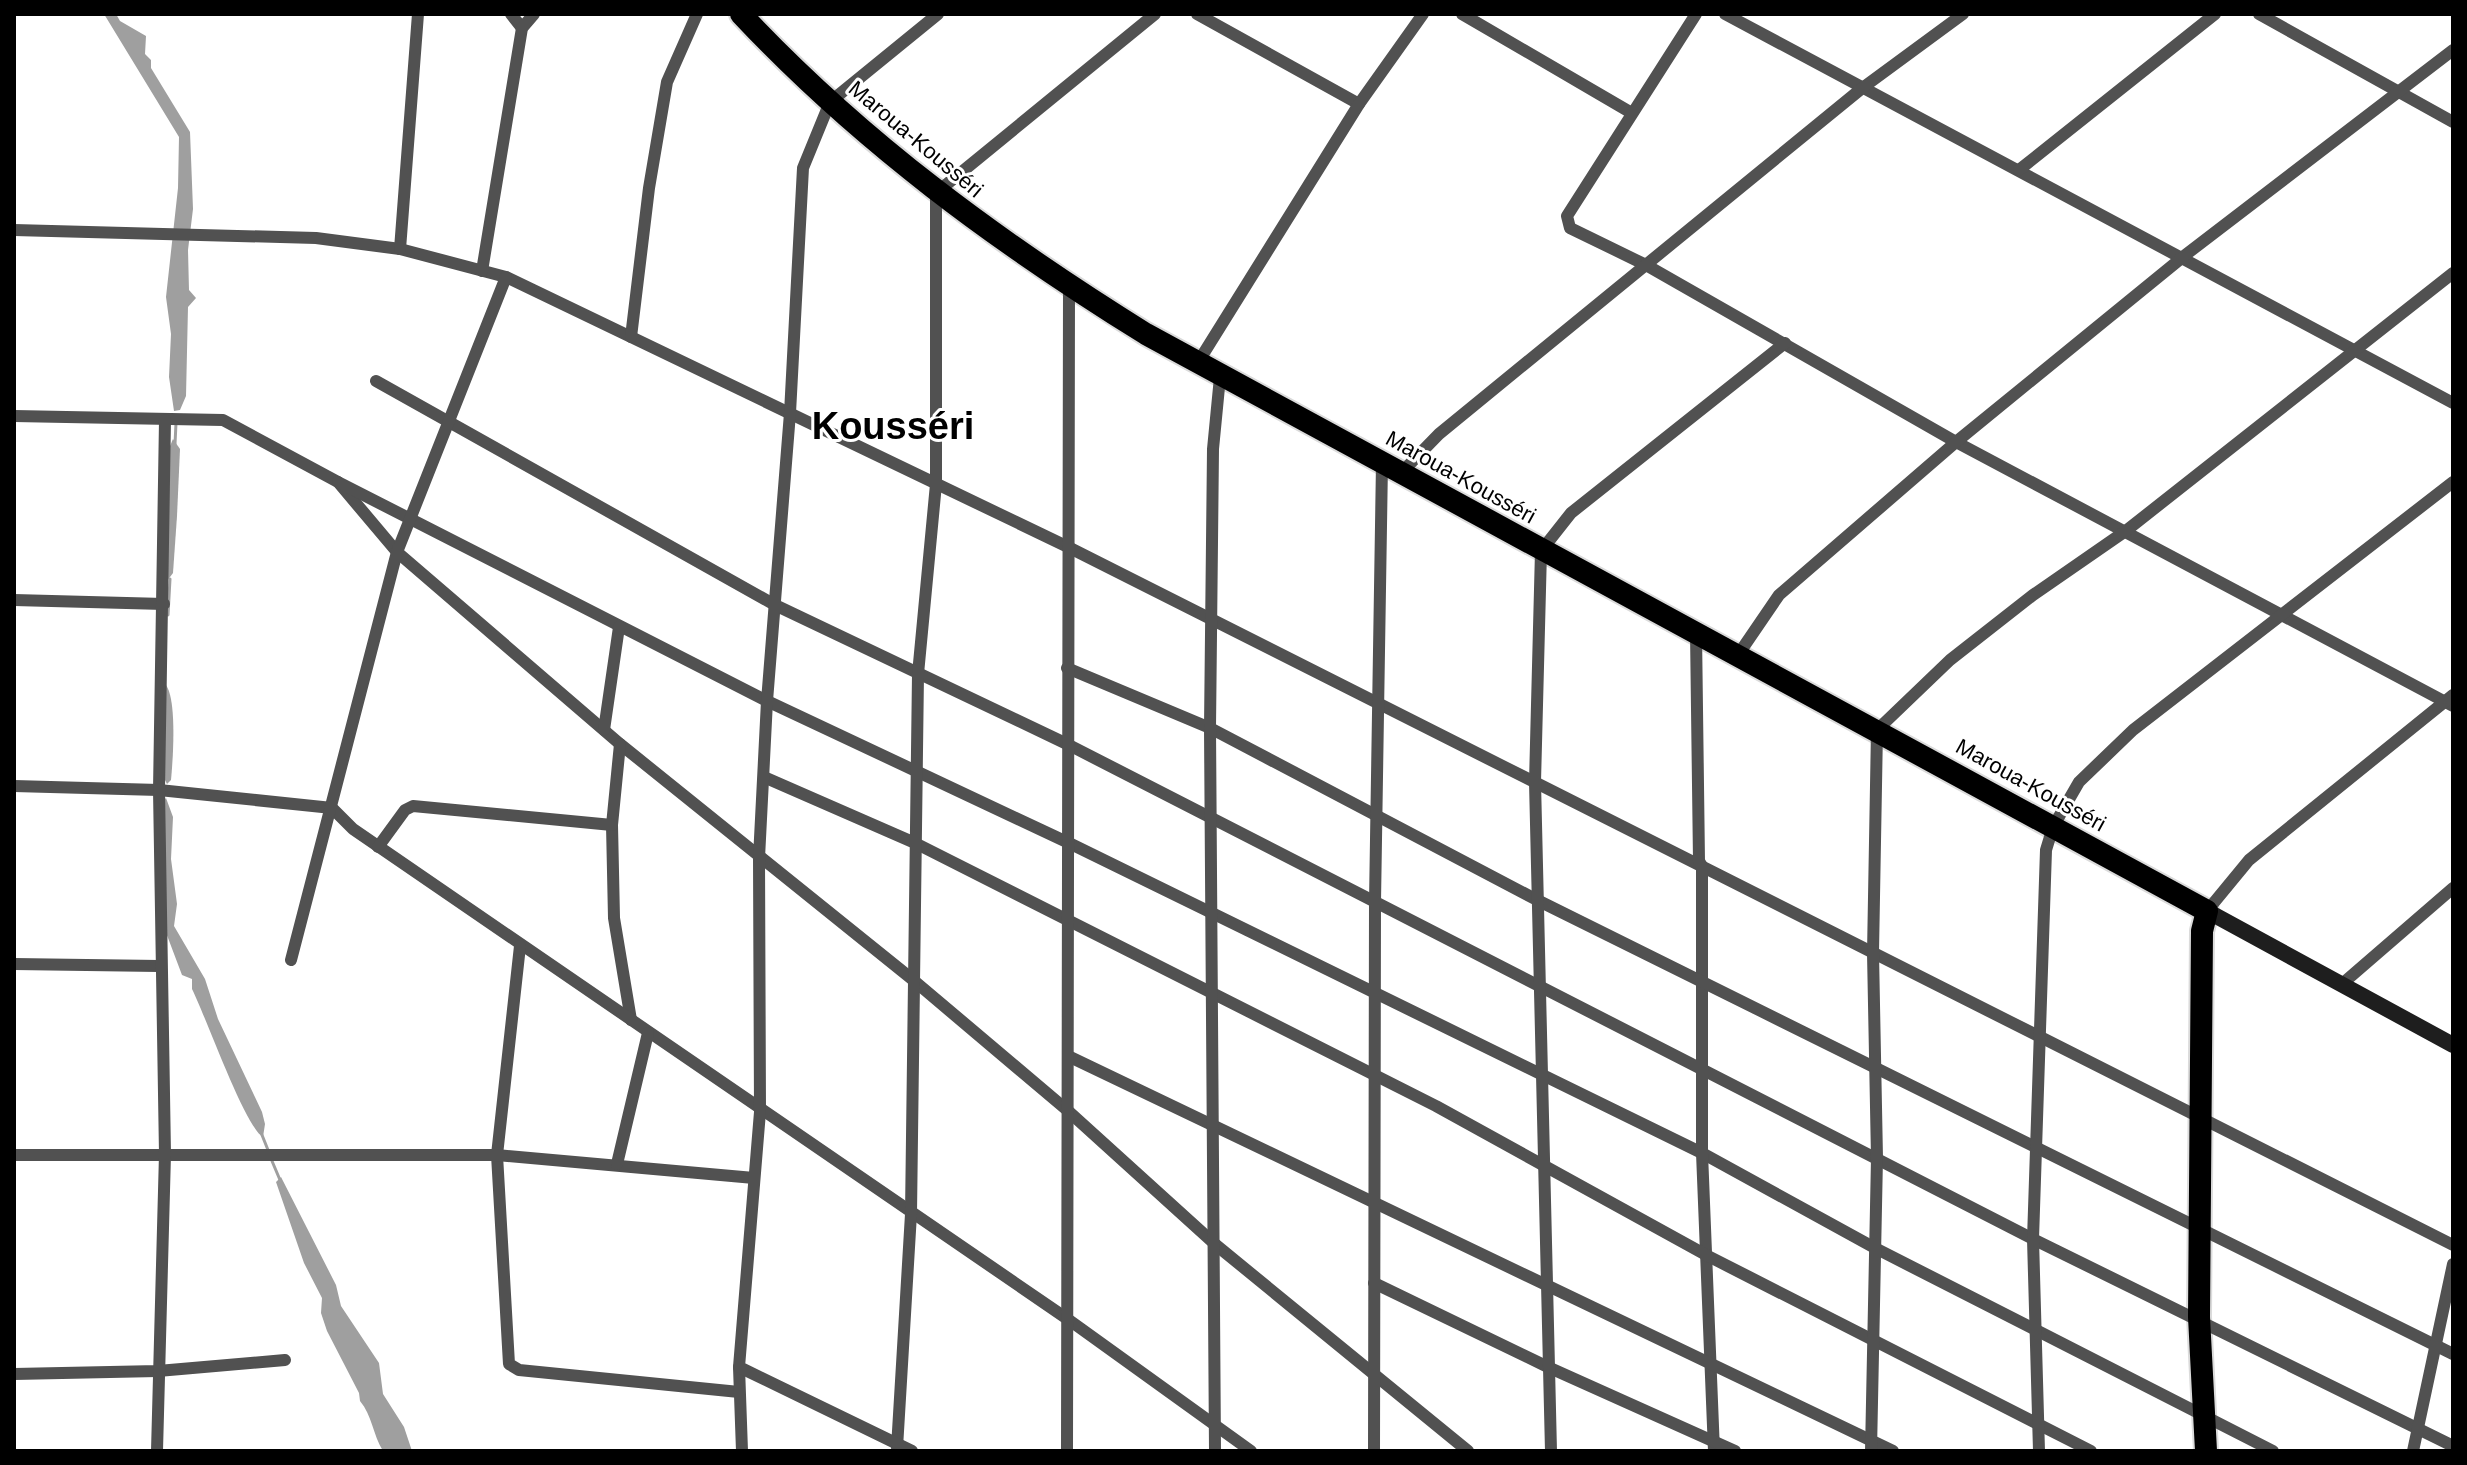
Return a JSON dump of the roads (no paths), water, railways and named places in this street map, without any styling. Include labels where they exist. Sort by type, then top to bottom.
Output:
[{"type":"highway","name":"Maroua-Kousséri","points":[[745,15],[830,102],[936,193],[1069,287],[1196,364],[2207,911]]},
{"type":"highway","points":[[2206,1451],[2199,1317],[2199,1228],[2202,931],[2207,911]]},
{"type":"street","points":[[400,249],[418,14]]},
{"type":"street","points":[[511,14],[522,28]]},
{"type":"street","points":[[482,271],[522,28],[534,14]]},
{"type":"street","points":[[631,337],[649,188],[667,82],[697,14]]},
{"type":"street","points":[[742,1451],[739,1367],[760,1112],[759,858],[767,701],[790,413],[803,168],[830,102],[938,14]]},
{"type":"street","points":[[897,1447],[911,1214],[918,674],[936,484],[936,193],[1155,14]]},
{"type":"street","points":[[1197,14],[1359,104]]},
{"type":"street","points":[[1196,364],[1359,104],[1423,14]]},
{"type":"street","points":[[1462,14],[1630,112]]},
{"type":"street","points":[[1696,14],[1630,112],[1566,222],[1570,228],[1646,265],[1956,442],[2450,701],[2249,860],[2207,911],[2453,1045]]},
{"type":"street","points":[[1725,14],[1861,89],[2184,256],[2453,403]]},
{"type":"street","points":[[1374,1451],[1377,703],[1391,468],[1439,434],[1861,89],[1963,14]]},
{"type":"street","points":[[2019,170],[2215,14]]},
{"type":"street","points":[[2259,14],[2453,122]]},
{"type":"street","points":[[1738,655],[1779,595],[1956,442],[2184,256],[2453,50]]},
{"type":"street","points":[[14,230],[316,238],[400,249],[506,277],[1066,546],[2453,1245]]},
{"type":"street","points":[[1871,1446],[1877,1158],[1873,953],[1877,730],[1950,660],[2033,595],[2127,530],[2453,273]]},
{"type":"street","points":[[291,960],[397,552],[506,277]]},
{"type":"street","points":[[1067,1451],[1069,843],[1066,546],[1069,287]]},
{"type":"street","points":[[1551,1451],[1535,782],[1541,551],[1571,513],[1785,343]]},
{"type":"street","points":[[1215,1451],[1216,1245],[1210,728],[1213,449],[1220,377]]},
{"type":"street","points":[[376,381],[775,605],[1067,744],[1703,1067],[2033,1239],[2199,1317],[2453,1446]]},
{"type":"street","points":[[14,416],[223,420],[238,426],[409,519],[767,701],[918,770],[1702,1153],[1875,1248],[2273,1451]]},
{"type":"street","points":[[157,1451],[165,1154],[159,966],[159,790],[167,420]]},
{"type":"street","points":[[338,482],[397,552],[620,744],[912,979],[1067,1110],[1216,1245],[1468,1451]]},
{"type":"street","points":[[2039,1451],[2033,1328],[2033,1239],[2046,850],[2053,827],[2079,782],[2133,730],[2453,482]]},
{"type":"street","points":[[14,600],[164,604]]},
{"type":"street","points":[[604,730],[619,627]]},
{"type":"street","points":[[1696,632],[1699,861],[1702,866],[1702,1153],[1708,1256],[1708,1363],[1714,1446]]},
{"type":"street","points":[[1067,668],[1210,728],[1539,901],[2453,1354]]},
{"type":"street","points":[[620,744],[612,825],[614,935],[631,1020]]},
{"type":"street","points":[[764,777],[915,843],[1436,1106],[1708,1256],[2091,1451]]},
{"type":"street","points":[[14,786],[159,790],[332,808],[353,829],[378,847],[760,1112],[1069,1320],[1251,1451]]},
{"type":"street","points":[[378,847],[405,810],[413,806],[612,825]]},
{"type":"street","points":[[2342,984],[2453,888]]},
{"type":"street","points":[[520,946],[497,1155],[509,1364],[519,1370],[739,1392]]},
{"type":"street","points":[[14,964],[159,966]]},
{"type":"street","points":[[617,1164],[648,1033]]},
{"type":"street","points":[[1068,1056],[1708,1363],[1871,1446],[1893,1451]]},
{"type":"street","points":[[14,1155],[497,1155],[754,1178]]},
{"type":"street","points":[[2413,1451],[2453,1264]]},
{"type":"street","points":[[1374,1283],[1714,1446],[1735,1451]]},
{"type":"street","points":[[14,1374],[158,1371],[285,1360]]},
{"type":"street","points":[[739,1367],[897,1447],[912,1451]]},
{"type":"waterway","points":[[175,444],[176,423]]},
{"type":"waterway","points":[[168,615],[170,579]]},
{"type":"waterway","points":[[262,1135],[268,1150]]},
{"type":"waterway","points":[[272,1161],[280,1180]]},
{"type":"district","name":"Kousséri","points":[[893,426]]}]
